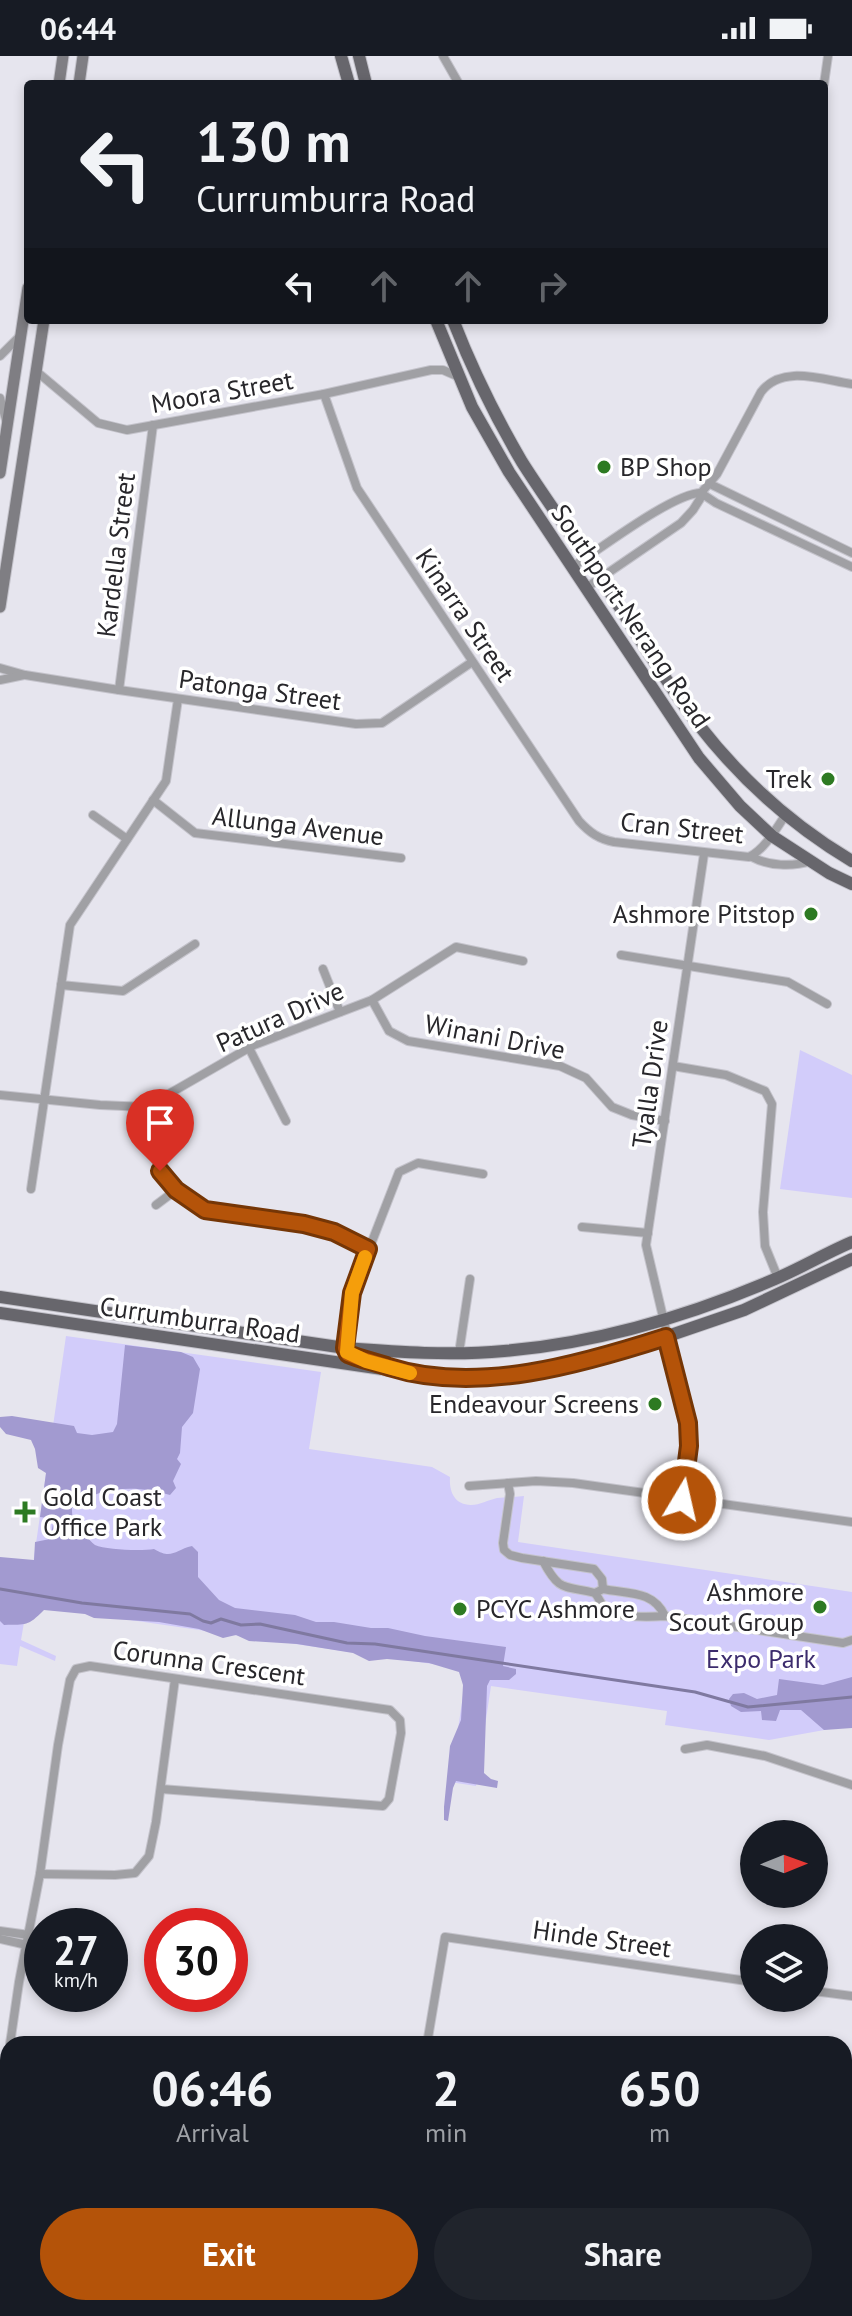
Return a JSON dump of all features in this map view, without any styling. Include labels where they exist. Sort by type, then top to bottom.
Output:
[{"type":"main road","points":[[60,80],[63,56]]},
{"type":"main road","points":[[80,80],[83,56]]},
{"type":"main road","points":[[341,56],[348,80]]},
{"type":"main road","points":[[359,56],[365,80]]},
{"type":"main road","points":[[0,473],[24,312]]},
{"type":"main road","points":[[0,607],[43,324]]},
{"type":"main road","name":"Southport-Nerang Road","points":[[437,324],[478,418],[509,472],[699,758],[740,806],[772,836],[852,884]]},
{"type":"main road","name":"Southport-Nerang Road","points":[[455,324],[498,421],[658,668],[699,725],[732,764],[786,814],[852,861]]},
{"type":"main road","name":"Currumburra Road","points":[[0,1297],[345,1348],[397,1352],[502,1352],[602,1336],[663,1320],[778,1278],[852,1242]]},
{"type":"main road","name":"Currumburra Road","points":[[0,1313],[403,1372],[484,1377],[557,1367],[666,1337],[757,1304],[852,1259]]},
{"type":"main road","points":[[345,1348],[351,1356],[403,1372]]},
{"type":"street","points":[[825,80],[828,56]]},
{"type":"street","points":[[446,58],[457,80]]},
{"type":"street","points":[[0,356],[20,335]]},
{"type":"street","points":[[431,370],[439,364],[447,350]]},
{"type":"street","name":"Moora Street","points":[[36,371],[98,423],[127,430],[324,394],[431,370],[443,370],[459,377]]},
{"type":"street","points":[[572,567],[666,505],[701,493],[710,484],[767,384],[791,375],[852,384]]},
{"type":"street","name":"Kinarra Street","points":[[324,394],[357,488],[579,821],[602,840]]},
{"type":"street","points":[[0,398],[8,425]]},
{"type":"street","name":"Kardella Street","points":[[119,690],[153,425]]},
{"type":"street","points":[[710,484],[852,553]]},
{"type":"street","points":[[701,493],[852,567]]},
{"type":"street","points":[[586,588],[681,523],[693,510],[701,493]]},
{"type":"street","name":"Patonga Street","points":[[0,668],[119,690],[356,724],[382,723],[472,662]]},
{"type":"street","name":"Patonga Street","points":[[0,680],[25,675]]},
{"type":"street","points":[[31,1189],[70,925],[166,781],[178,699]]},
{"type":"street","name":"Allunga Avenue","points":[[153,800],[195,833],[401,858]]},
{"type":"street","name":"Cran Street","points":[[602,840],[704,854],[752,857],[772,836],[786,814]]},
{"type":"street","points":[[93,815],[127,839]]},
{"type":"street","name":"Tyalla Drive","points":[[682,1500],[689,1446],[688,1423],[646,1245],[704,854]]},
{"type":"street","points":[[752,857],[762,862],[796,865],[811,861]]},
{"type":"street","points":[[61,985],[123,991],[195,944]]},
{"type":"street","name":"Patura Drive","points":[[146,1107],[249,1048],[372,1000],[456,947],[523,961]]},
{"type":"street","points":[[621,955],[788,982],[827,1004]]},
{"type":"street","points":[[323,969],[340,1012]]},
{"type":"street","name":"Winani Drive","points":[[372,1000],[389,1031],[408,1041],[560,1066],[586,1078],[612,1107],[632,1115],[665,1121]]},
{"type":"street","points":[[249,1048],[286,1121]]},
{"type":"street","points":[[673,1066],[726,1075],[765,1091],[772,1104],[763,1212],[765,1246],[778,1278]]},
{"type":"street","points":[[0,1095],[146,1107],[150,1144],[160,1171],[176,1190],[205,1210],[304,1224],[334,1232],[368,1249]]},
{"type":"street","points":[[345,1348],[352,1293],[399,1172],[418,1163],[483,1174]]},
{"type":"street","points":[[156,1205],[176,1190]]},
{"type":"street","points":[[582,1227],[648,1233]]},
{"type":"street","points":[[459,1353],[470,1279]]},
{"type":"street","points":[[469,1486],[536,1481],[573,1483],[852,1522]]},
{"type":"street","points":[[508,1483],[510,1494],[504,1550],[510,1555],[594,1569],[602,1579],[599,1591],[604,1608],[610,1612],[640,1617],[665,1616],[843,1643],[852,1640]]},
{"type":"street","points":[[543,1561],[559,1585],[566,1589],[647,1596],[657,1602],[665,1616]]},
{"type":"street","name":"Corunna Crescent","points":[[34,1908],[58,1745],[73,1672],[79,1668],[90,1666],[390,1710],[400,1720],[401,1733],[389,1799],[380,1807],[161,1789]]},
{"type":"street","points":[[40,1874],[135,1873],[149,1856],[175,1679]]},
{"type":"street","points":[[685,1749],[707,1745],[765,1756],[852,1785]]},
{"type":"street","points":[[0,1931],[24,1939]]},
{"type":"street","name":"Hinde Street","points":[[428,2036],[445,1937],[740,1980]]},
{"type":"street","points":[[0,1939],[24,1940]]},
{"type":"street","name":"Corunna Crescent","points":[[11,2036],[24,1959]]},
{"type":"street","points":[[828,1993],[852,1996]]},
{"type":"street","points":[[226,2316],[242,2316]]},
{"type":"green space","points":[[800,1050],[852,1075],[852,1198],[780,1189]]},
{"type":"green space","name":"Expo Park","points":[[66,1336],[321,1372],[309,1449],[432,1467],[450,1477],[450,1487],[460,1503],[471,1505],[497,1498],[524,1496],[518,1542],[852,1592],[852,1725],[769,1740],[665,1725],[667,1711],[491,1686],[476,1786],[450,1782],[467,1669],[27,1605],[21,1640],[56,1656],[55,1661],[20,1646],[17,1666],[0,1664],[0,1574],[31,1578]]},
{"type":"shaded area","points":[[125,1345],[181,1352],[193,1357],[200,1369],[193,1413],[182,1427],[177,1459],[181,1464],[173,1481],[176,1488],[170,1495],[119,1489],[94,1495],[72,1508],[77,1527],[95,1545],[107,1548],[154,1549],[169,1554],[192,1546],[198,1552],[198,1577],[219,1600],[235,1608],[506,1647],[503,1666],[516,1669],[516,1674],[509,1680],[490,1680],[487,1686],[484,1773],[498,1781],[497,1788],[456,1781],[448,1821],[444,1820],[450,1746],[461,1720],[463,1685],[459,1672],[429,1663],[387,1659],[369,1661],[353,1653],[297,1644],[249,1641],[236,1635],[223,1638],[199,1629],[159,1622],[94,1618],[85,1614],[44,1610],[26,1624],[4,1625],[0,1621],[0,1557],[34,1560],[35,1542],[50,1539],[54,1519],[40,1517],[46,1473],[38,1468],[31,1440],[6,1434],[0,1427],[0,1417],[12,1416],[74,1426],[77,1433],[92,1435],[113,1432],[117,1424]]},
{"type":"shaded area","points":[[852,1677],[852,1728],[824,1730],[801,1710],[780,1710],[776,1721],[762,1720],[761,1711],[741,1712],[731,1706],[729,1699],[733,1694],[744,1693],[757,1699],[777,1695],[779,1679],[823,1685]]},
{"type":"waterway","points":[[0,1589],[82,1603],[190,1614],[211,1623],[221,1619],[241,1625],[260,1624],[347,1643],[375,1644],[695,1692],[748,1707],[852,1697]]},
{"type":"slow traffic","points":[[365,1257],[352,1293],[345,1348],[351,1356],[410,1373]]},
{"type":"place","name":"BP Shop","points":[[604,467]]},
{"type":"place","name":"Trek","points":[[828,779]]},
{"type":"place","name":"Ashmore Pitstop","points":[[811,914]]},
{"type":"place","name":"Endeavour Screens","points":[[655,1404]]},
{"type":"place","name":"Gold Coast Office Park","points":[[25,1512]]},
{"type":"place","name":"Ashmore Scout Group","points":[[820,1607]]},
{"type":"place","name":"PCYC Ashmore","points":[[460,1609]]},
{"type":"route","points":[[160,1171],[176,1190],[205,1210],[304,1224],[334,1232],[368,1249],[352,1293],[345,1348],[348,1354],[366,1361],[403,1372],[435,1376],[501,1376],[557,1367],[666,1337],[688,1423],[687,1472],[682,1500]]}]
